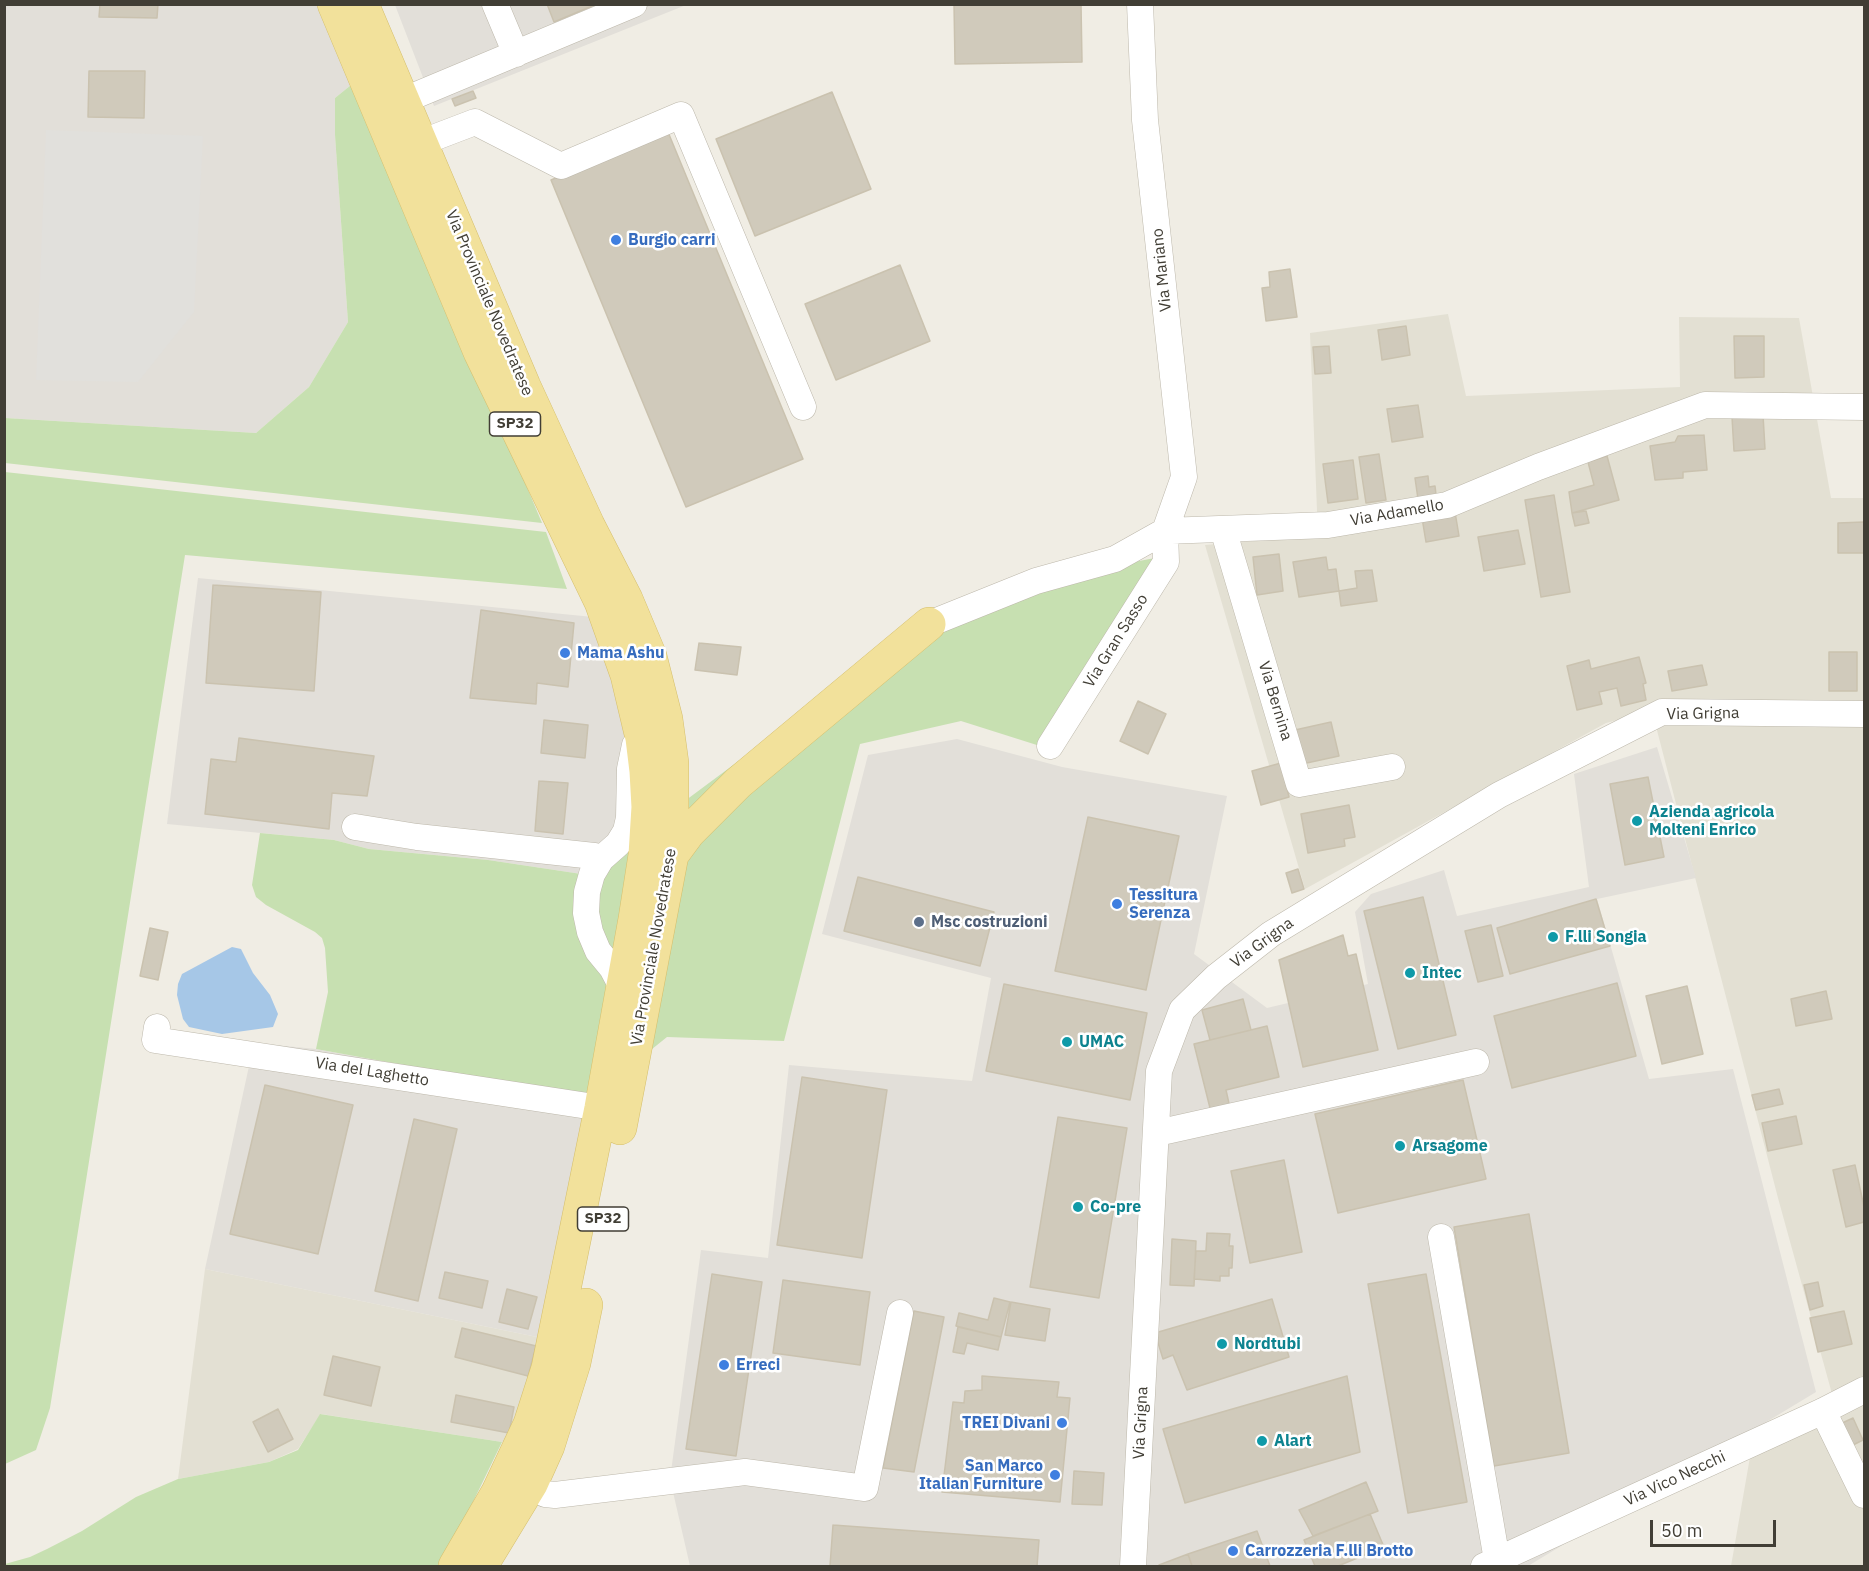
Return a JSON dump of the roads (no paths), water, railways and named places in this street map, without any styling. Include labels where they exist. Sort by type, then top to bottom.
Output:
[{"type":"main road","name":"Via Provinciale Novedratese","points":[[334,4],[480,352],[601,602],[627,675],[642,738],[648,807],[645,855],[601,1108],[548,1368],[530,1424],[517,1452],[498,1492],[455,1566]]},
{"type":"main road","name":"Via Provinciale Novedratese","points":[[362,4],[524,386],[588,525],[626,599],[650,656],[666,719],[672,763],[672,855],[574,1363],[548,1446],[531,1484],[481,1566]]},
{"type":"main road","points":[[672,855],[689,832],[738,783],[929,624]]},
{"type":"street","points":[[495,4],[516,54]]},
{"type":"street","points":[[402,101],[634,4]]},
{"type":"street","name":"Via Mariano","points":[[1140,4],[1145,120],[1184,477],[1166,531]]},
{"type":"street","points":[[420,143],[475,122],[561,166],[681,115],[803,407]]},
{"type":"street","name":"Via Adamello","points":[[929,624],[1036,581],[1115,559],[1166,531],[1328,525],[1447,505],[1538,467],[1705,405],[1864,407]]},
{"type":"street","name":"Via Bernina","points":[[1223,529],[1299,784],[1392,767]]},
{"type":"street","name":"Via Gran Sasso","points":[[1050,747],[1166,562],[1166,531]]},
{"type":"street","name":"Via Grigna","points":[[1133,1566],[1159,1071],[1182,1010],[1216,977],[1271,934],[1499,795],[1662,712],[1864,714]]},
{"type":"street","name":"Via Provinciale Novedratese","points":[[622,987],[612,968],[598,951],[590,932],[585,913],[586,892],[592,874],[601,859],[618,844],[626,831],[629,818],[630,769],[635,745],[642,738]]},
{"type":"street","points":[[356,827],[417,837],[594,856],[601,859]]},
{"type":"street","name":"Via del Laghetto","points":[[157,1027],[155,1040],[601,1108]]},
{"type":"street","points":[[1157,1132],[1476,1062]]},
{"type":"street","points":[[1442,1237],[1491,1563]]},
{"type":"street","points":[[531,1484],[545,1494],[555,1495],[745,1472],[864,1488],[900,1313]]},
{"type":"street","name":"Via Vico Necchi","points":[[1491,1563],[1823,1411],[1864,1389]]},
{"type":"street","points":[[1823,1411],[1864,1495]]},
{"type":"water","points":[[232,947],[241,949],[253,973],[270,995],[278,1014],[273,1027],[222,1034],[189,1027],[183,1019],[177,995],[182,974]]},
{"type":"place","name":"Burgio carri","points":[[616,240]]},
{"type":"place","name":"Mama Ashu","points":[[565,653]]},
{"type":"place","name":"Azienda agricola Molteni Enrico","points":[[1637,821]]},
{"type":"place","name":"Tessitura Serenza","points":[[1117,904]]},
{"type":"place","name":"Msc costruzioni","points":[[919,922]]},
{"type":"place","name":"F.lli Songia","points":[[1553,937]]},
{"type":"place","name":"Intec","points":[[1410,973]]},
{"type":"place","name":"UMAC","points":[[1067,1042]]},
{"type":"place","name":"Arsagome","points":[[1400,1146]]},
{"type":"place","name":"Co-pre","points":[[1078,1207]]},
{"type":"place","name":"Nordtubi","points":[[1222,1344]]},
{"type":"place","name":"Erreci","points":[[724,1365]]},
{"type":"place","name":"TREI Divani","points":[[1062,1423]]},
{"type":"place","name":"Alart","points":[[1262,1441]]},
{"type":"place","name":"San Marco Italian Furniture","points":[[1055,1475]]},
{"type":"place","name":"Carrozzeria F.lli Brotto","points":[[1233,1551]]}]
